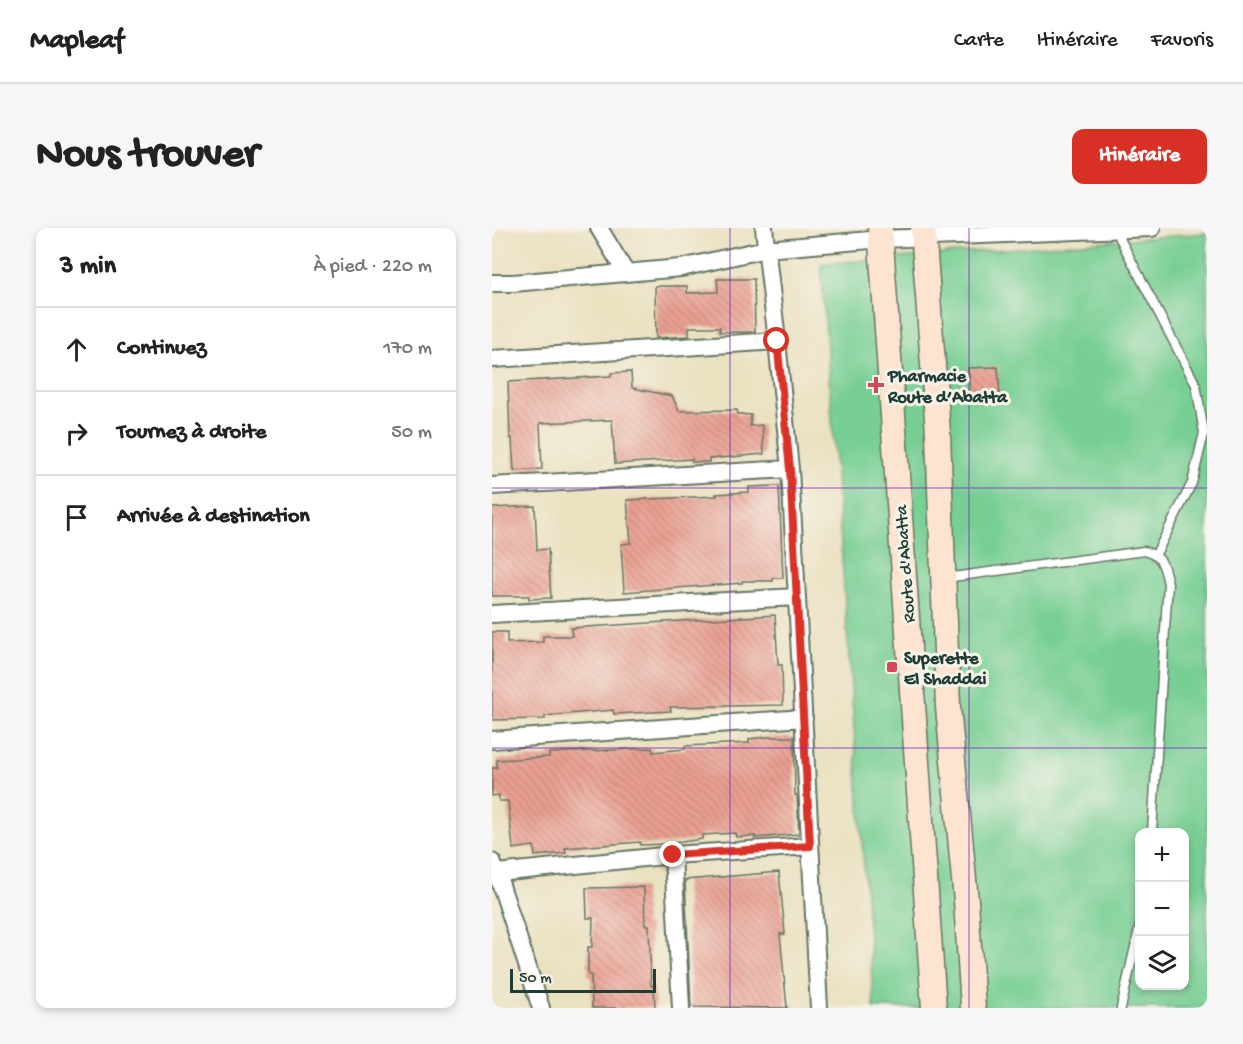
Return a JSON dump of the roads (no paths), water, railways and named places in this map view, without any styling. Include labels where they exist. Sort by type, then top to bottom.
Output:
[{"type":"street","points":[[599,228],[626,273]]},
{"type":"street","points":[[764,228],[790,469],[819,1008]]},
{"type":"street","points":[[492,283],[513,284],[681,268],[766,249],[881,233],[1152,228]]},
{"type":"street","name":"Route d'Abatta","points":[[923,232],[938,433],[948,708],[965,890],[973,1008]]},
{"type":"street","name":"Route d'Abatta","points":[[881,233],[934,1008]]},
{"type":"street","points":[[492,359],[777,341]]},
{"type":"street","points":[[492,486],[790,469]]},
{"type":"street","points":[[492,614],[797,597]]},
{"type":"street","points":[[492,740],[804,718]]},
{"type":"street","points":[[541,1008],[495,867],[810,846]]},
{"type":"street","points":[[673,855],[681,1008]]},
{"type":"lane","points":[[1115,229],[1196,385],[1204,433],[1192,483],[1156,554]]},
{"type":"lane","points":[[944,578],[1144,551],[1156,554],[1162,562],[1168,583],[1152,828]]},
{"type":"lane","points":[[1121,1008],[1138,936]]},
{"type":"place","name":"Pharmacie Route d’Abatta","points":[[876,385]]},
{"type":"place","name":"Superette El Shaddai","points":[[892,667]]}]
